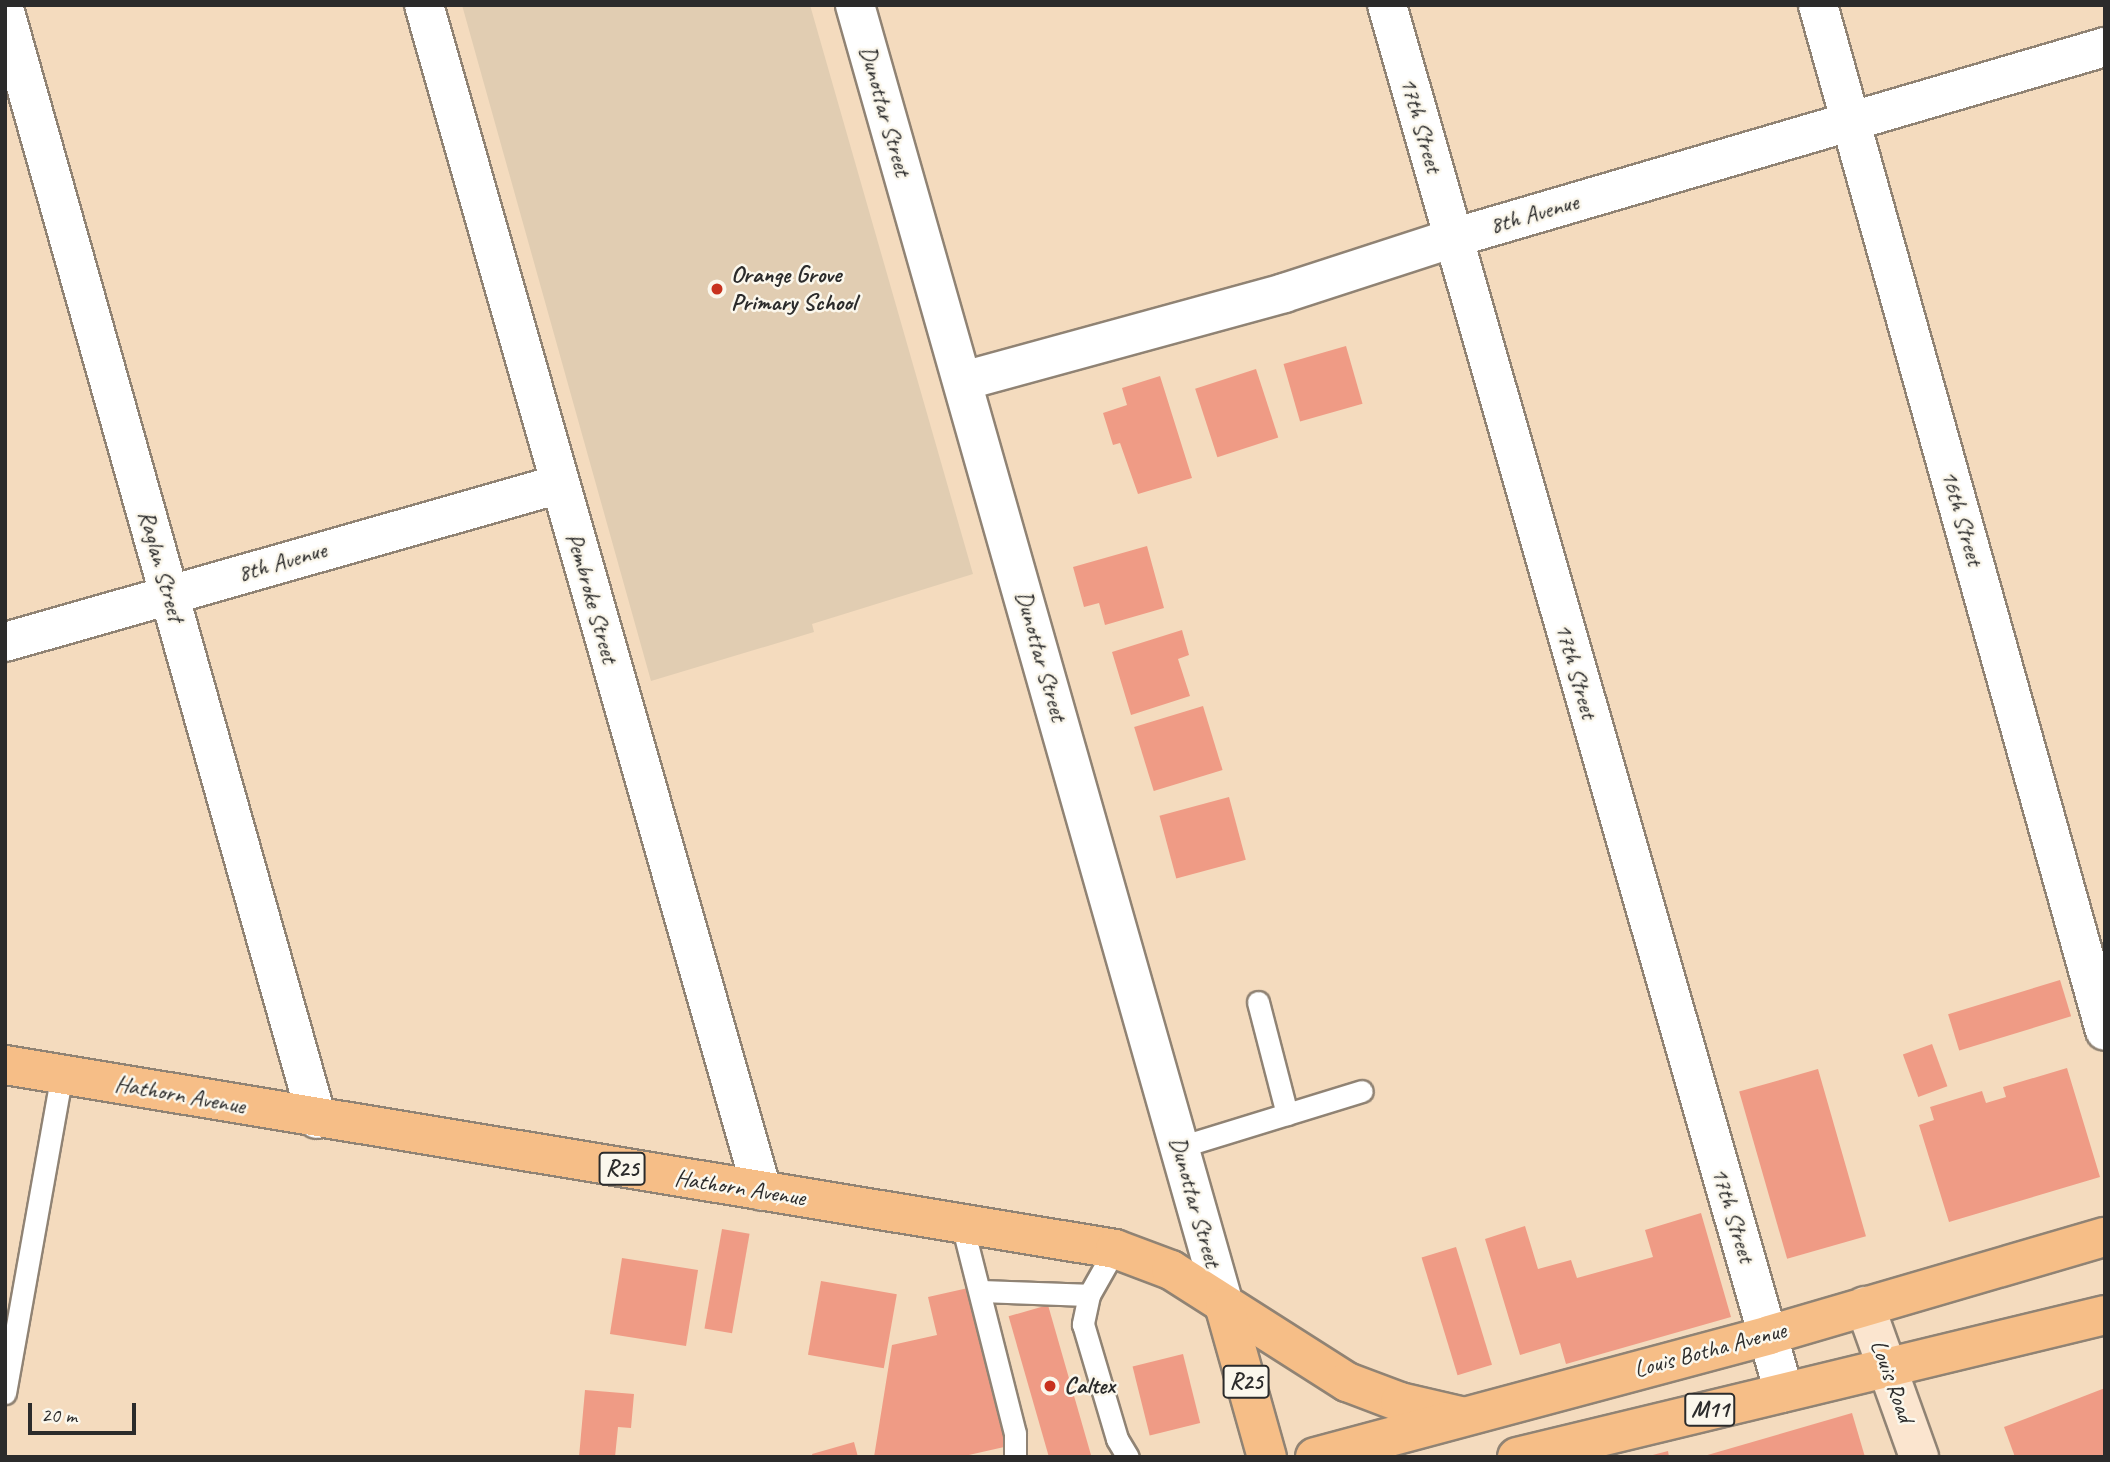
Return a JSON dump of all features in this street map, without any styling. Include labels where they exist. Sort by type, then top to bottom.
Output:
[{"type":"main road","name":"Hathorn Avenue","points":[[5,1065],[317,1119],[1115,1249],[1171,1270],[1225,1308],[1347,1381],[1400,1402],[1461,1416]]},
{"type":"main road","name":"Louis Botha Avenue","points":[[1315,1457],[1769,1335],[2105,1237]]},
{"type":"main road","name":"Louis Road","points":[[1865,1306],[1919,1457]]},
{"type":"main road","name":"R25","points":[[1225,1308],[1268,1457]]},
{"type":"main road","name":"M11","points":[[1517,1457],[2105,1315]]},
{"type":"street","name":"Pembroke Street","points":[[424,5],[762,1191]]},
{"type":"street","name":"Dunottar Street","points":[[855,5],[1225,1308]]},
{"type":"street","name":"17th Street","points":[[1387,5],[1784,1392]]},
{"type":"street","name":"16th Street","points":[[1818,5],[2105,1031]]},
{"type":"street","name":"Raglan Street","points":[[5,12],[317,1119]]},
{"type":"street","name":"8th Avenue","points":[[963,382],[1284,293],[1453,238],[2105,47]]},
{"type":"street","name":"8th Avenue","points":[[5,642],[560,484]]},
{"type":"lane","points":[[1258,1002],[1287,1114]]},
{"type":"lane","points":[[5,1393],[62,1074]]},
{"type":"lane","points":[[1180,1147],[1362,1091]]},
{"type":"lane","points":[[962,1224],[1015,1433],[1015,1457]]},
{"type":"lane","points":[[1115,1249],[1089,1295],[1083,1324],[1088,1352],[1126,1456]]},
{"type":"lane","points":[[981,1291],[1089,1295]]},
{"type":"shaded area","name":"Orange Grove Primary School","points":[[462,5],[810,5],[973,574],[812,624],[814,632],[651,681]]},
{"type":"building","points":[[1346,346],[1363,404],[1300,422],[1284,364]]},
{"type":"building","points":[[1256,369],[1278,437],[1217,457],[1195,389]]},
{"type":"building","points":[[1160,376],[1192,478],[1138,494],[1120,443],[1113,445],[1103,413],[1127,405],[1122,388]]},
{"type":"building","points":[[1147,546],[1164,608],[1105,625],[1099,603],[1084,607],[1073,567]]},
{"type":"building","points":[[1182,630],[1189,655],[1178,659],[1190,696],[1131,715],[1112,652]]},
{"type":"building","points":[[1203,706],[1223,770],[1154,791],[1134,727]]},
{"type":"building","points":[[1229,797],[1246,860],[1176,878],[1159,816]]},
{"type":"building","points":[[2060,980],[2071,1016],[1959,1051],[1948,1014]]},
{"type":"building","points":[[1932,1044],[1947,1086],[1918,1097],[1903,1055]]},
{"type":"building","points":[[2067,1068],[2100,1177],[1949,1222],[1919,1125],[1934,1120],[1930,1107],[1982,1091],[1986,1103],[2006,1097],[2003,1087]]},
{"type":"building","points":[[1818,1069],[1866,1236],[1787,1259],[1739,1092]]},
{"type":"building","points":[[1701,1213],[1731,1317],[1566,1364],[1560,1343],[1520,1355],[1485,1239],[1525,1226],[1538,1269],[1571,1260],[1577,1278],[1653,1257],[1645,1230]]},
{"type":"building","points":[[722,1229],[750,1234],[732,1333],[704,1328]]},
{"type":"building","points":[[1456,1247],[1492,1365],[1458,1375],[1422,1258]]},
{"type":"building","points":[[622,1258],[698,1270],[686,1346],[610,1334]]},
{"type":"building","points":[[821,1281],[897,1294],[884,1368],[808,1355]]},
{"type":"building","points":[[977,1286],[1013,1445],[960,1457],[874,1457],[892,1345],[937,1335],[928,1297]]},
{"type":"building","name":"Caltex","points":[[1048,1305],[1092,1457],[1049,1457],[1009,1316]]},
{"type":"building","points":[[1183,1354],[1200,1423],[1150,1435],[1133,1367]]},
{"type":"building","points":[[2105,1388],[2105,1457],[2015,1457],[2004,1427]]},
{"type":"building","points":[[585,1390],[634,1394],[631,1428],[618,1427],[615,1457],[579,1457]]},
{"type":"building","points":[[1852,1413],[1865,1457],[1704,1457],[1704,1456]]},
{"type":"building","points":[[854,1442],[858,1457],[813,1457],[812,1454]]},
{"type":"building","points":[[1668,1451],[1669,1457],[1649,1457],[1649,1456]]},
{"type":"place","name":"Orange Grove Primary School","points":[[717,289]]},
{"type":"place","name":"Caltex","points":[[1050,1386]]}]
